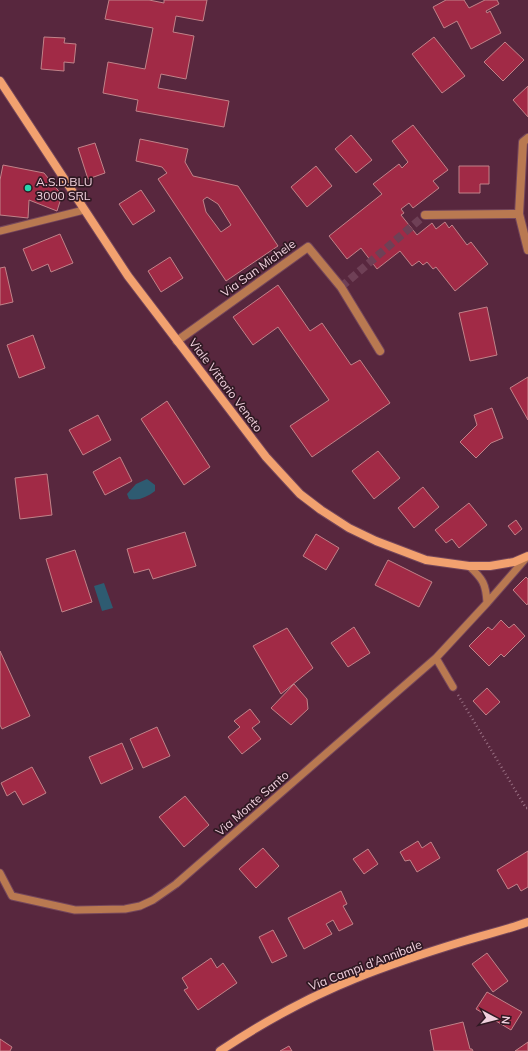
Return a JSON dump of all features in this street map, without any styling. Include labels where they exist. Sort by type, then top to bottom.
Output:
[{"type":"main road","name":"Viale Vittorio Veneto","points":[[0,81],[128,276],[266,457],[291,485],[313,504],[349,528],[388,546],[426,560],[468,566],[499,565],[514,562],[528,556]]},
{"type":"main road","name":"Via Campi d'Annibale","points":[[220,1051],[256,1028],[292,1008],[353,980],[461,942],[528,922]]},
{"type":"street","points":[[528,138],[523,142],[519,214],[528,250]]},
{"type":"street","points":[[425,215],[519,214]]},
{"type":"street","name":"Via San Michele","points":[[177,341],[308,247],[341,286],[380,351]]},
{"type":"lane","points":[[0,231],[84,210]]},
{"type":"lane","name":"Via Monte Santo","points":[[0,873],[12,896],[75,910],[125,909],[140,906],[153,900],[176,884],[436,658],[487,604],[528,556]]},
{"type":"lane","points":[[468,566],[484,582],[487,593],[487,604]]},
{"type":"lane","points":[[436,658],[453,687]]},
{"type":"path","points":[[453,687],[526,808],[528,808]]},
{"type":"water","points":[[147,479],[155,485],[155,491],[143,498],[129,499],[127,494],[136,484]]},
{"type":"water","points":[[104,583],[113,608],[102,611],[94,586]]},
{"type":"building","points":[[109,0],[149,0],[164,3],[164,0],[207,0],[203,21],[176,16],[173,32],[194,36],[186,79],[161,74],[158,88],[229,101],[224,127],[136,111],[138,100],[103,93],[108,62],[145,69],[153,28],[105,19]]},
{"type":"building","points":[[446,0],[464,0],[469,8],[485,0],[497,0],[499,4],[486,11],[487,13],[490,11],[501,33],[471,49],[457,21],[444,28],[433,7]]},
{"type":"building","points":[[44,37],[65,38],[64,43],[76,44],[74,63],[64,62],[64,71],[41,69]]},
{"type":"building","points":[[434,37],[465,76],[442,93],[412,54]]},
{"type":"building","points":[[505,42],[524,60],[503,81],[484,62]]},
{"type":"building","points":[[528,86],[528,117],[513,100]]},
{"type":"building","points":[[413,125],[448,170],[433,181],[439,188],[413,208],[409,203],[401,209],[404,213],[401,215],[417,235],[432,223],[436,229],[445,222],[449,228],[452,225],[467,245],[471,242],[488,264],[455,291],[436,267],[433,269],[427,262],[423,265],[419,261],[412,266],[400,251],[377,269],[361,248],[347,259],[329,236],[382,194],[373,184],[399,164],[402,168],[408,162],[392,141]]},
{"type":"building","points":[[351,135],[372,160],[356,173],[335,149]]},
{"type":"building","points":[[140,139],[188,149],[185,162],[193,176],[238,186],[278,246],[226,281],[158,179],[167,173],[162,167],[136,161]],"holes":[[[207,197],[218,204],[231,225],[221,232],[206,212],[203,200]]]},
{"type":"building","points":[[95,143],[105,173],[88,179],[78,148]]},
{"type":"building","name":"A.S.D.BLU 3000 SRL","points":[[3,165],[44,173],[62,195],[57,211],[29,200],[28,218],[0,215],[0,180]]},
{"type":"building","points":[[316,166],[332,186],[307,207],[291,187]]},
{"type":"building","points":[[459,166],[489,166],[489,184],[480,184],[480,193],[459,193]]},
{"type":"building","points":[[141,190],[155,211],[133,225],[119,204]]},
{"type":"building","points":[[60,234],[73,263],[51,272],[48,264],[32,271],[23,249]]},
{"type":"building","points":[[170,257],[183,278],[161,292],[148,271]]},
{"type":"building","points":[[5,267],[13,302],[0,305],[0,268]]},
{"type":"building","points":[[278,285],[310,331],[322,323],[351,365],[360,360],[390,403],[312,457],[290,426],[329,400],[278,327],[253,345],[233,317]]},
{"type":"building","points":[[487,307],[497,355],[470,361],[459,313]]},
{"type":"building","points":[[33,335],[45,368],[19,378],[7,345]]},
{"type":"building","points":[[528,377],[528,420],[510,388]]},
{"type":"building","points":[[167,401],[210,467],[184,485],[141,419]]},
{"type":"building","points":[[492,408],[503,438],[491,443],[476,458],[460,442],[477,425],[474,415]]},
{"type":"building","points":[[98,415],[111,440],[83,455],[69,430]]},
{"type":"building","points":[[378,451],[400,478],[374,499],[352,471]]},
{"type":"building","points":[[120,457],[132,481],[105,495],[93,472]]},
{"type":"building","points":[[47,474],[52,515],[20,519],[15,478]]},
{"type":"building","points":[[423,487],[439,507],[414,528],[398,508]]},
{"type":"building","points":[[469,503],[487,525],[459,548],[452,539],[446,543],[435,530]]},
{"type":"building","points":[[516,520],[522,529],[515,535],[508,526]]},
{"type":"building","points":[[185,532],[196,566],[153,579],[149,569],[134,573],[127,549]]},
{"type":"building","points":[[316,534],[339,548],[326,570],[303,556]]},
{"type":"building","points":[[75,550],[92,602],[62,612],[46,559]]},
{"type":"building","points":[[388,560],[432,582],[419,607],[375,585]]},
{"type":"building","points":[[526,577],[528,579],[527,605],[513,590]]},
{"type":"building","points":[[501,620],[509,628],[514,624],[525,636],[504,657],[501,654],[489,666],[469,646],[488,627],[492,630]]},
{"type":"building","points":[[354,627],[370,653],[348,667],[331,643]]},
{"type":"building","points":[[287,628],[313,668],[281,694],[253,646]]},
{"type":"building","points":[[0,651],[30,716],[2,729],[0,725]]},
{"type":"building","points":[[294,684],[307,699],[308,709],[291,725],[271,708]]},
{"type":"building","points":[[487,688],[500,702],[486,715],[473,701]]},
{"type":"building","points":[[250,709],[260,722],[252,728],[261,739],[242,754],[228,737],[240,727],[234,721]]},
{"type":"building","points":[[157,727],[170,756],[143,768],[130,739]]},
{"type":"building","points":[[122,743],[133,769],[101,784],[89,757]]},
{"type":"building","points":[[32,767],[46,793],[23,805],[15,791],[7,796],[1,783]]},
{"type":"building","points":[[185,796],[209,825],[184,847],[159,817]]},
{"type":"building","points":[[418,841],[422,848],[431,842],[440,858],[417,872],[410,860],[405,861],[400,852]]},
{"type":"building","points":[[263,848],[279,866],[256,888],[239,869]]},
{"type":"building","points":[[368,849],[378,864],[364,874],[353,859]]},
{"type":"building","points":[[528,851],[528,887],[521,891],[517,884],[508,889],[497,870]]},
{"type":"building","points":[[341,891],[347,904],[343,906],[353,924],[339,931],[333,920],[326,924],[332,934],[304,949],[288,918]]},
{"type":"building","points":[[273,930],[287,956],[272,963],[259,937]]},
{"type":"building","points":[[487,953],[508,981],[493,992],[472,964]]},
{"type":"building","points":[[211,958],[217,968],[223,963],[237,983],[198,1010],[184,990],[188,988],[182,978]]},
{"type":"building","points":[[487,992],[522,1012],[511,1030],[476,1009]]},
{"type":"building","points":[[463,1022],[470,1049],[473,1051],[434,1051],[430,1030]]},
{"type":"building","points":[[0,1039],[12,1047],[10,1051],[0,1051]]},
{"type":"building","points":[[528,1042],[528,1051],[515,1051]]},
{"type":"building","points":[[289,1046],[292,1051],[280,1051]]},
{"type":"tunnel","points":[[341,287],[425,215]]},
{"type":"place","name":"A.S.D.BLU 3000 SRL","points":[[28,188]]}]
